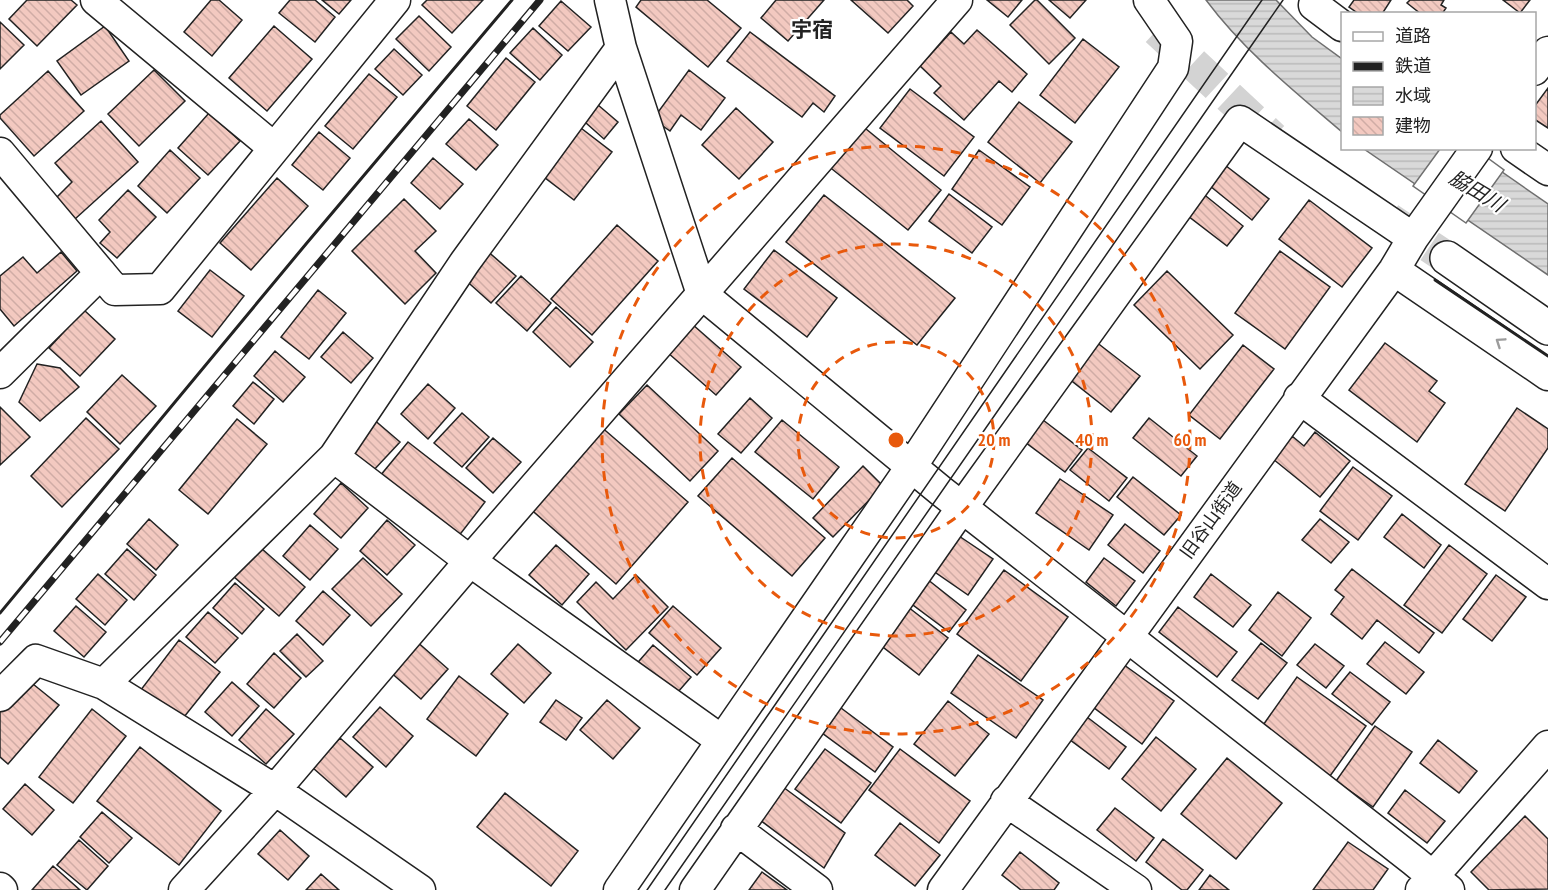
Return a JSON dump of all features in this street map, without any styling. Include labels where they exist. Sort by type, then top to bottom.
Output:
[{"type":"street","points":[[96,0],[274,148]]},
{"type":"street","points":[[0,153],[115,290],[159,289],[395,0]]},
{"type":"street","points":[[610,0],[621,48],[702,294],[911,466],[1434,885],[1548,746]]},
{"type":"street","points":[[184,890],[275,790],[470,561],[957,0]]},
{"type":"street","points":[[619,890],[911,466],[1173,68],[1177,41],[1149,0]]},
{"type":"street","points":[[1317,0],[1314,5],[1341,25]]},
{"type":"street","points":[[104,684],[334,457],[465,262],[621,48]]},
{"type":"street","points":[[1536,67],[1548,52]]},
{"type":"street","points":[[695,890],[963,506],[1240,122],[1413,238]]},
{"type":"street","name":"旧谷山街道","points":[[943,890],[1394,270],[1413,238],[1476,150]]},
{"type":"street","points":[[1519,150],[1548,170]]},
{"type":"street","points":[[1447,258],[1548,328]]},
{"type":"street","points":[[1394,270],[1548,375]]},
{"type":"street","points":[[0,373],[101,273]]},
{"type":"street","points":[[1299,398],[1548,584]]},
{"type":"street","points":[[334,457],[470,561],[721,740]]},
{"type":"street","points":[[0,696],[36,660],[104,684],[275,790],[420,890]]},
{"type":"street","points":[[1006,801],[1136,890]]},
{"type":"street","points":[[736,829],[817,890]]},
{"type":"water","points":[[1206,0],[1276,0],[1312,37],[1341,58],[1341,131],[1288,86],[1221,19]]},
{"type":"water","name":"脇田川","points":[[1365,150],[1470,150],[1548,204],[1548,275]]},
{"type":"pier","points":[[1439,150],[1477,150],[1504,170],[1466,223],[1413,186]]},
{"type":"building","points":[[27,0],[71,0],[77,5],[37,46],[9,19]]},
{"type":"building","points":[[211,0],[219,0],[242,20],[212,56],[184,32]]},
{"type":"building","points":[[290,0],[315,0],[335,17],[315,42],[279,13]]},
{"type":"building","points":[[322,0],[351,0],[339,14]]},
{"type":"building","points":[[427,0],[483,0],[452,33],[422,5]]},
{"type":"building","points":[[641,0],[707,0],[741,28],[708,67],[636,7]]},
{"type":"building","points":[[776,0],[824,0],[788,41],[761,18]]},
{"type":"building","points":[[851,0],[907,0],[913,6],[888,33]]},
{"type":"building","points":[[987,0],[1022,0],[1008,17]]},
{"type":"building","points":[[1035,0],[1075,38],[1049,64],[1010,25]]},
{"type":"building","points":[[1049,0],[1086,0],[1070,18]]},
{"type":"building","points":[[1354,0],[1391,0],[1383,12],[1356,12],[1349,7]]},
{"type":"building","points":[[1410,0],[1444,0],[1441,5],[1446,8],[1443,12],[1418,12],[1407,3]]},
{"type":"building","points":[[1503,0],[1530,0],[1519,12]]},
{"type":"building","points":[[561,1],[591,27],[568,51],[539,26]]},
{"type":"building","points":[[419,16],[451,47],[429,71],[396,39]]},
{"type":"building","points":[[0,22],[24,45],[0,69]]},
{"type":"building","points":[[105,26],[129,61],[81,95],[57,61]]},
{"type":"building","points":[[274,26],[312,59],[267,111],[229,78]]},
{"type":"building","points":[[533,28],[562,55],[540,80],[510,53]]},
{"type":"building","points":[[977,30],[1027,74],[1012,92],[999,81],[964,120],[934,93],[941,86],[920,66],[951,32],[964,44]]},
{"type":"building","points":[[750,32],[835,96],[824,112],[813,103],[802,117],[727,61]]},
{"type":"building","points":[[1083,39],[1119,67],[1075,123],[1040,95]]},
{"type":"building","points":[[394,49],[422,75],[403,95],[375,69]]},
{"type":"building","points":[[506,58],[535,82],[496,130],[467,106]]},
{"type":"building","points":[[154,70],[185,101],[139,146],[108,114]]},
{"type":"building","points":[[689,70],[725,98],[701,130],[681,115],[670,131],[653,119]]},
{"type":"building","points":[[48,71],[84,111],[34,156],[0,118],[0,115]]},
{"type":"building","points":[[369,74],[397,97],[353,149],[325,126]]},
{"type":"building","points":[[1548,88],[1548,128],[1536,120],[1536,104]]},
{"type":"building","points":[[910,89],[974,137],[944,176],[880,128]]},
{"type":"building","points":[[591,99],[618,122],[604,139],[577,115]]},
{"type":"building","points":[[1019,102],[1072,142],[1040,183],[988,142]]},
{"type":"building","points":[[736,108],[773,142],[739,179],[702,145]]},
{"type":"building","points":[[209,113],[240,141],[208,175],[178,148]]},
{"type":"building","points":[[469,119],[498,145],[476,170],[446,144]]},
{"type":"building","points":[[855,120],[941,190],[908,230],[822,161]]},
{"type":"building","points":[[101,121],[138,162],[75,219],[56,198],[72,182],[55,163]]},
{"type":"building","points":[[577,125],[612,152],[574,200],[540,174]]},
{"type":"building","points":[[319,132],[350,158],[323,190],[292,165]]},
{"type":"building","points":[[170,150],[200,178],[167,213],[138,186]]},
{"type":"building","points":[[979,150],[1030,187],[1002,225],[952,189]]},
{"type":"building","points":[[433,158],[463,184],[440,209],[411,183]]},
{"type":"building","points":[[1221,162],[1269,199],[1252,220],[1205,182]]},
{"type":"building","points":[[277,178],[308,206],[251,270],[220,243]]},
{"type":"building","points":[[1196,188],[1243,226],[1227,246],[1179,209]]},
{"type":"building","points":[[128,190],[156,217],[117,258],[100,243],[110,232],[99,220]]},
{"type":"building","points":[[949,194],[992,227],[972,253],[929,221]]},
{"type":"building","points":[[824,195],[955,298],[917,345],[786,242]]},
{"type":"building","points":[[404,199],[436,231],[415,251],[436,273],[405,304],[352,251]]},
{"type":"building","points":[[1309,200],[1372,248],[1342,287],[1279,239]]},
{"type":"building","points":[[617,225],[658,261],[592,335],[551,299]]},
{"type":"building","points":[[485,249],[516,276],[491,303],[461,276]]},
{"type":"building","points":[[774,250],[837,298],[807,337],[744,289]]},
{"type":"building","points":[[1280,251],[1330,287],[1285,349],[1235,313]]},
{"type":"building","points":[[61,252],[77,271],[14,326],[0,309],[0,276],[23,257],[37,273]]},
{"type":"building","points":[[210,270],[244,296],[212,337],[178,311]]},
{"type":"building","points":[[1167,271],[1233,335],[1200,369],[1134,305]]},
{"type":"building","points":[[521,276],[551,303],[527,331],[496,303]]},
{"type":"building","points":[[318,290],[346,313],[309,359],[281,337]]},
{"type":"building","points":[[556,307],[593,342],[570,367],[533,332]]},
{"type":"building","points":[[84,310],[115,339],[80,376],[49,348]]},
{"type":"building","points":[[692,324],[741,367],[716,395],[667,352]]},
{"type":"building","points":[[343,332],[373,358],[351,383],[321,357]]},
{"type":"building","points":[[1091,338],[1140,376],[1111,412],[1063,374]]},
{"type":"building","points":[[1385,343],[1437,381],[1429,391],[1445,403],[1417,442],[1349,390]]},
{"type":"building","points":[[1243,345],[1274,369],[1220,439],[1189,415]]},
{"type":"building","points":[[275,351],[305,377],[283,402],[254,376]]},
{"type":"building","points":[[37,364],[60,368],[79,387],[40,421],[19,402]]},
{"type":"building","points":[[122,375],[156,406],[120,444],[87,412]]},
{"type":"building","points":[[253,382],[274,399],[254,424],[233,406]]},
{"type":"building","points":[[428,384],[455,408],[428,439],[401,414]]},
{"type":"building","points":[[647,385],[718,451],[690,481],[619,414]]},
{"type":"building","points":[[750,398],[772,418],[741,453],[718,434]]},
{"type":"building","points":[[0,407],[30,437],[0,465]]},
{"type":"building","points":[[1517,408],[1548,429],[1548,448],[1505,511],[1465,484]]},
{"type":"building","points":[[462,413],[489,437],[462,467],[434,443]]},
{"type":"building","points":[[86,418],[119,449],[62,507],[31,476]]},
{"type":"building","points":[[372,418],[400,442],[372,472],[345,448]]},
{"type":"building","points":[[1149,418],[1197,456],[1181,476],[1133,438]]},
{"type":"building","points":[[237,419],[267,444],[208,514],[179,490]]},
{"type":"building","points":[[782,420],[839,467],[813,499],[755,452]]},
{"type":"building","points":[[1043,420],[1082,450],[1065,472],[1025,442]]},
{"type":"building","points":[[599,425],[688,502],[616,584],[527,506]]},
{"type":"building","points":[[1315,432],[1350,461],[1320,497],[1273,459],[1292,436],[1304,446]]},
{"type":"building","points":[[493,438],[521,462],[493,493],[466,468]]},
{"type":"building","points":[[408,442],[485,502],[458,537],[380,476]]},
{"type":"building","points":[[1088,448],[1127,478],[1109,501],[1070,470]]},
{"type":"building","points":[[732,458],[825,538],[792,576],[698,496]]},
{"type":"building","points":[[863,466],[883,486],[833,537],[813,518]]},
{"type":"building","points":[[1353,467],[1392,496],[1358,540],[1320,511]]},
{"type":"building","points":[[1133,477],[1181,515],[1164,535],[1117,497]]},
{"type":"building","points":[[1060,479],[1113,515],[1089,550],[1036,513]]},
{"type":"building","points":[[341,483],[368,508],[341,538],[314,514]]},
{"type":"building","points":[[1402,514],[1441,545],[1424,568],[1384,537]]},
{"type":"building","points":[[149,519],[178,545],[156,570],[127,544]]},
{"type":"building","points":[[1320,519],[1349,542],[1331,563],[1302,540]]},
{"type":"building","points":[[387,520],[415,545],[387,575],[360,551]]},
{"type":"building","points":[[1125,524],[1160,551],[1143,573],[1108,545]]},
{"type":"building","points":[[310,525],[338,549],[310,580],[283,556]]},
{"type":"building","points":[[953,532],[993,559],[968,595],[929,568]]},
{"type":"building","points":[[556,545],[589,574],[562,605],[529,575]]},
{"type":"building","points":[[1449,545],[1487,574],[1442,633],[1404,605]]},
{"type":"building","points":[[261,548],[305,587],[279,616],[234,577]]},
{"type":"building","points":[[127,549],[156,575],[134,600],[105,574]]},
{"type":"building","points":[[363,558],[402,594],[371,626],[332,589]]},
{"type":"building","points":[[1104,558],[1135,581],[1116,606],[1086,582]]},
{"type":"building","points":[[1352,569],[1434,633],[1419,653],[1377,620],[1362,639],[1331,614],[1344,597],[1335,590]]},
{"type":"building","points":[[1004,570],[1068,617],[1021,681],[957,634]]},
{"type":"building","points":[[98,574],[127,600],[105,625],[76,599]]},
{"type":"building","points":[[1211,574],[1251,605],[1233,627],[1194,597]]},
{"type":"building","points":[[636,575],[668,607],[626,650],[577,602],[596,582],[613,599]]},
{"type":"building","points":[[1496,575],[1526,597],[1492,641],[1463,619]]},
{"type":"building","points":[[927,579],[966,610],[949,632],[909,602]]},
{"type":"building","points":[[235,583],[264,609],[242,634],[213,608]]},
{"type":"building","points":[[323,591],[350,615],[323,645],[296,621]]},
{"type":"building","points":[[1278,592],[1311,618],[1282,656],[1249,630]]},
{"type":"building","points":[[76,606],[106,632],[84,657],[54,631]]},
{"type":"building","points":[[673,606],[721,648],[697,675],[649,633]]},
{"type":"building","points":[[908,607],[948,638],[919,675],[879,644]]},
{"type":"building","points":[[1178,607],[1237,652],[1217,677],[1159,632]]},
{"type":"building","points":[[208,612],[238,638],[215,663],[186,637]]},
{"type":"building","points":[[297,634],[323,661],[306,677],[280,651]]},
{"type":"building","points":[[179,640],[220,672],[180,722],[140,691]]},
{"type":"building","points":[[415,640],[448,669],[421,699],[388,670]]},
{"type":"building","points":[[1385,642],[1424,672],[1406,694],[1367,664]]},
{"type":"building","points":[[1261,643],[1287,663],[1258,699],[1232,680]]},
{"type":"building","points":[[518,644],[551,673],[524,703],[491,674]]},
{"type":"building","points":[[1315,644],[1344,666],[1326,688],[1297,665]]},
{"type":"building","points":[[653,645],[691,677],[671,700],[633,668]]},
{"type":"building","points":[[274,653],[301,678],[274,708],[247,684]]},
{"type":"building","points":[[978,655],[1043,700],[1016,738],[951,693]]},
{"type":"building","points":[[1120,662],[1174,701],[1142,744],[1089,704]]},
{"type":"building","points":[[1350,672],[1390,702],[1372,725],[1332,694]]},
{"type":"building","points":[[459,676],[508,714],[476,756],[427,719]]},
{"type":"building","points":[[1297,677],[1366,726],[1330,776],[1261,728]]},
{"type":"building","points":[[28,680],[59,705],[8,764],[0,757],[0,712]]},
{"type":"building","points":[[232,682],[259,706],[232,736],[205,712]]},
{"type":"building","points":[[556,700],[582,718],[566,740],[540,722]]},
{"type":"building","points":[[607,700],[640,728],[613,759],[580,730]]},
{"type":"building","points":[[948,701],[989,734],[955,776],[914,744]]},
{"type":"building","points":[[837,705],[893,747],[875,772],[818,730]]},
{"type":"building","points":[[380,707],[413,736],[386,767],[353,737]]},
{"type":"building","points":[[92,709],[126,736],[73,803],[39,777]]},
{"type":"building","points":[[266,709],[294,734],[266,764],[239,740]]},
{"type":"building","points":[[1087,717],[1126,747],[1109,769],[1069,739]]},
{"type":"building","points":[[1375,726],[1412,752],[1373,807],[1336,781]]},
{"type":"building","points":[[1156,737],[1196,769],[1161,811],[1122,779]]},
{"type":"building","points":[[340,738],[373,767],[346,797],[313,768]]},
{"type":"building","points":[[1438,740],[1477,771],[1459,793],[1420,763]]},
{"type":"building","points":[[140,747],[221,811],[179,865],[97,801]]},
{"type":"building","points":[[825,749],[871,783],[841,823],[795,789]]},
{"type":"building","points":[[900,749],[970,801],[939,843],[869,790]]},
{"type":"building","points":[[1227,758],[1282,803],[1236,859],[1181,814]]},
{"type":"building","points":[[25,784],[54,810],[32,835],[3,809]]},
{"type":"building","points":[[779,784],[845,833],[824,868],[756,817]]},
{"type":"building","points":[[1405,790],[1445,821],[1427,843],[1388,813]]},
{"type":"building","points":[[505,793],[578,851],[551,886],[477,827]]},
{"type":"building","points":[[1115,808],[1154,838],[1136,861],[1097,830]]},
{"type":"building","points":[[102,812],[132,838],[109,863],[80,837]]},
{"type":"building","points":[[1525,816],[1548,839],[1548,889],[1489,890],[1471,872]]},
{"type":"building","points":[[900,823],[940,855],[915,886],[875,855]]},
{"type":"building","points":[[280,830],[309,856],[288,880],[258,854]]},
{"type":"building","points":[[1163,839],[1203,870],[1187,890],[1182,890],[1146,862]]},
{"type":"building","points":[[79,840],[108,866],[87,890],[57,865]]},
{"type":"building","points":[[1348,842],[1388,869],[1373,890],[1313,890]]},
{"type":"building","points":[[1020,852],[1059,883],[1054,890],[1021,890],[1002,875]]},
{"type":"building","points":[[53,866],[80,890],[32,890]]},
{"type":"building","points":[[762,872],[787,890],[749,890]]},
{"type":"building","points":[[321,874],[339,890],[306,890]]},
{"type":"building","points":[[1210,875],[1229,890],[1199,890]]},
{"type":"tunnel","points":[[1157,30],[1273,138]]},
{"type":"tunnel","points":[[1389,219],[1447,258]]},
{"type":"tram line","points":[[647,890],[1262,0]]},
{"type":"tram line","points":[[665,890],[1283,0]]},
{"type":"railway","points":[[0,642],[540,0]]},
{"type":"wall","points":[[0,613],[512,0]]},
{"type":"wall","points":[[1435,280],[1548,356]]},
{"type":"district","name":"宇宿","points":[[812,30]]}]
